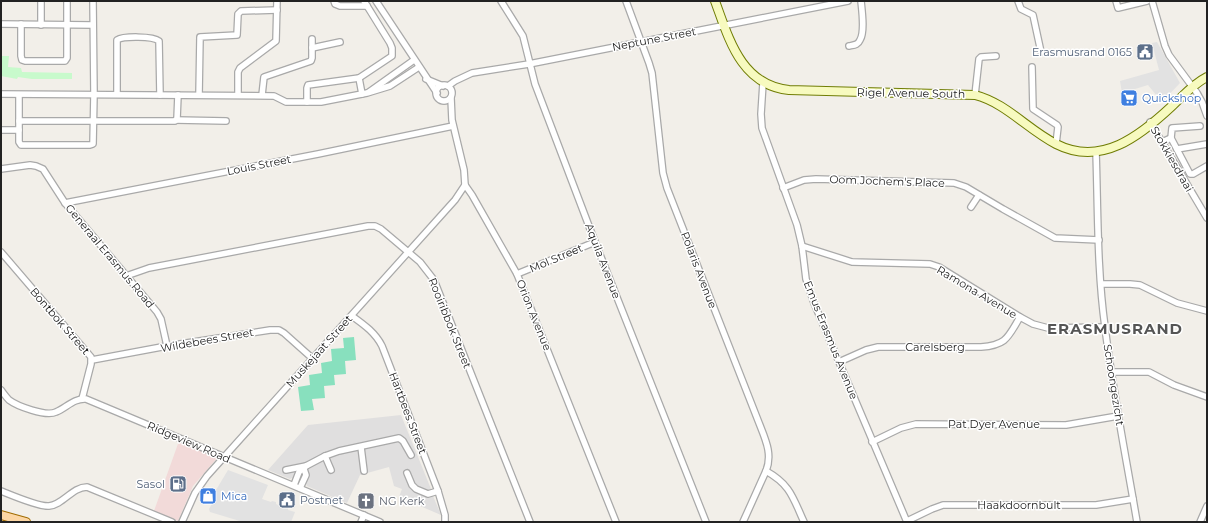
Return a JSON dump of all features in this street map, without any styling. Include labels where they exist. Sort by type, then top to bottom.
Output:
[{"type":"main road","name":"Rigel Avenue South","points":[[715,1],[724,25],[740,59],[752,75],[763,83],[775,88],[789,90],[975,95],[1000,105],[1056,144],[1072,150],[1096,152],[1120,145],[1137,134],[1207,72]]},
{"type":"main road","name":"Rigel Avenue South","points":[[1192,85],[1207,77]]},
{"type":"main road","points":[[1,515],[26,522]]},
{"type":"street","points":[[19,95],[19,142],[21,145],[90,145],[94,142],[93,1]]},
{"type":"street","points":[[238,95],[238,72],[240,68],[274,44],[276,41],[277,1]]},
{"type":"street","points":[[307,102],[307,88],[310,84],[359,78],[392,56],[392,48],[390,43],[365,3],[340,6],[335,4],[334,1]]},
{"type":"street","points":[[376,1],[437,93],[438,98],[443,101],[448,101],[451,98],[452,91],[460,78]]},
{"type":"street","name":"Aquila Avenue","points":[[501,1],[523,36],[535,84],[595,242],[706,522]]},
{"type":"street","name":"Polaris Avenue","points":[[626,1],[652,73],[664,180],[767,442],[769,458],[766,471],[743,522]]},
{"type":"street","points":[[811,1],[814,8]]},
{"type":"street","name":"Neptune Street","points":[[446,86],[472,73],[529,64],[848,1]]},
{"type":"street","points":[[849,46],[856,45],[860,41],[862,33],[861,1]]},
{"type":"street","points":[[1018,1],[1021,9],[1033,15],[1041,52]]},
{"type":"street","points":[[1116,1],[1118,8],[1147,1]]},
{"type":"street","points":[[1152,1],[1164,46],[1192,85],[1202,102],[1207,116]]},
{"type":"street","points":[[41,2],[41,24]]},
{"type":"street","points":[[21,24],[22,60],[65,60],[67,58],[67,2]]},
{"type":"street","points":[[199,95],[200,37],[237,35],[238,14],[240,11],[277,10]]},
{"type":"street","points":[[1,24],[93,25]]},
{"type":"street","points":[[117,94],[117,40],[122,38],[151,38],[159,41],[160,94]]},
{"type":"street","points":[[262,95],[264,77],[310,62],[312,58],[312,39]]},
{"type":"street","points":[[312,48],[340,42]]},
{"type":"street","points":[[975,95],[979,59],[981,57],[996,56]]},
{"type":"street","points":[[364,94],[414,60]]},
{"type":"street","points":[[1,94],[262,95],[275,96],[286,102],[321,102],[364,94],[390,86],[419,67]]},
{"type":"street","points":[[1032,67],[1033,109],[1057,125],[1056,144]]},
{"type":"street","points":[[400,70],[404,76]]},
{"type":"street","points":[[359,78],[364,94]]},
{"type":"street","points":[[426,78],[446,86],[452,91]]},
{"type":"street","name":"Emus Erasmus Avenue","points":[[763,83],[761,114],[762,128],[797,225],[802,246],[806,279],[872,442],[907,521]]},
{"type":"street","points":[[437,93],[439,88],[446,86]]},
{"type":"street","points":[[176,120],[178,119],[178,95]]},
{"type":"street","name":"Orion Avenue","points":[[451,98],[453,126],[464,170],[465,186],[475,200],[517,274],[616,522]]},
{"type":"street","name":"Orion Avenue","points":[[443,101],[451,112]]},
{"type":"street","points":[[19,121],[176,120],[226,122]]},
{"type":"street","name":"Stokkiesdraai","points":[[1150,123],[1207,218]]},
{"type":"street","name":"Louis Street","points":[[65,203],[453,126]]},
{"type":"street","points":[[1200,126],[1172,128],[1171,138],[1190,174],[1193,174],[1207,166]]},
{"type":"street","points":[[1,130],[19,130]]},
{"type":"street","points":[[1162,142],[1171,138]]},
{"type":"street","points":[[1177,149],[1207,144]]},
{"type":"street","name":"Schoongezicht","points":[[1096,152],[1101,284],[1105,327],[1118,416],[1138,522]]},
{"type":"street","name":"Generaal Erasmus Road","points":[[1,169],[30,165],[43,169],[65,203],[157,312],[162,320],[167,346]]},
{"type":"street","name":"Oom Jochem's Place","points":[[783,188],[804,180],[816,178],[944,182],[959,184],[1055,238],[1099,240]]},
{"type":"street","name":"Muskejaat Street","points":[[182,522],[199,486],[224,456],[352,316],[455,200],[465,186]]},
{"type":"street","points":[[971,208],[979,195]]},
{"type":"street","name":"Rooiribbok Street","points":[[126,276],[149,268],[368,226],[378,227],[424,266],[434,280],[530,522]]},
{"type":"street","name":"Mol Street","points":[[517,274],[595,242]]},
{"type":"street","name":"Ramona Avenue","points":[[802,246],[852,262],[930,264],[939,267],[1033,324],[1048,328],[1105,327]]},
{"type":"street","name":"Bontbok Street","points":[[1,252],[92,360],[82,399]]},
{"type":"street","points":[[1101,284],[1140,285],[1177,303],[1207,311]]},
{"type":"street","name":"Hartbees Street","points":[[352,316],[364,325],[380,342],[438,491],[445,515],[444,522]]},
{"type":"street","name":"Carelsberg","points":[[839,362],[866,350],[878,347],[982,347],[996,345],[1006,340],[1020,317]]},
{"type":"street","name":"Wildebees Street","points":[[92,360],[263,330],[274,330],[284,333],[312,358]]},
{"type":"street","points":[[1112,372],[1149,372],[1174,385],[1207,397]]},
{"type":"street","points":[[1,390],[9,400],[16,404],[47,414],[56,412],[75,401],[82,399]]},
{"type":"street","name":"Ridgeview Road","points":[[82,399],[86,399],[380,522]]},
{"type":"street","name":"Pat Dyer Avenue","points":[[872,442],[901,428],[916,424],[1066,425],[1118,416]]},
{"type":"street","points":[[294,485],[299,472],[325,456],[339,451],[361,448],[399,438],[403,441],[411,455]]},
{"type":"street","points":[[361,448],[364,472]]},
{"type":"street","points":[[325,456],[331,470]]},
{"type":"street","points":[[286,470],[305,468]]},
{"type":"street","points":[[300,488],[306,475],[305,468]]},
{"type":"street","points":[[766,471],[786,486],[804,522]]},
{"type":"street","points":[[407,474],[412,490],[428,494],[438,491]]},
{"type":"street","points":[[1,492],[40,505],[49,506],[60,501],[76,490],[87,487],[172,522]]},
{"type":"street","name":"Haakdoornbult","points":[[907,521],[944,505],[1096,505],[1133,500]]},
{"type":"street","points":[[1200,522],[1207,506]]},
{"type":"street","points":[[362,522],[364,516]]},
{"type":"shaded area","points":[[1157,42],[1180,83],[1162,102],[1148,85],[1122,93],[1120,81],[1159,70],[1152,43]]},
{"type":"shaded area","points":[[401,415],[431,489],[429,492],[433,496],[441,515],[399,497],[402,489],[394,486],[389,467],[360,475],[347,503],[307,486],[305,481],[306,474],[297,471],[294,477],[290,479],[268,470],[308,425]]},
{"type":"shaded area","points":[[179,441],[217,458],[193,486],[178,521],[154,511]]},
{"type":"shaded area","points":[[228,470],[268,485],[262,499],[276,502],[276,504],[295,512],[291,522],[243,522],[210,512],[209,509],[216,497],[213,495]]},
{"type":"green space","points":[[1,56],[9,56],[8,67],[21,68],[22,72],[72,73],[72,79],[32,79],[18,77],[17,79],[1,76]]},
{"type":"green space","points":[[354,337],[356,360],[345,361],[346,374],[334,375],[335,385],[324,386],[325,398],[312,399],[314,410],[301,411],[298,387],[310,385],[309,375],[322,373],[321,363],[332,361],[331,349],[344,348],[343,338]]},
{"type":"place","name":"Erasmusrand 0165","points":[[1145,52]]},
{"type":"place","name":"Quickshop","points":[[1129,98]]},
{"type":"place","name":"Sasol","points":[[178,484]]},
{"type":"place","name":"Mica","points":[[208,496]]},
{"type":"place","name":"Postnet","points":[[287,500]]},
{"type":"place","name":"NG Kerk","points":[[366,501]]},
{"type":"district","name":"ERASMUSRAND","points":[[1115,328]]}]
